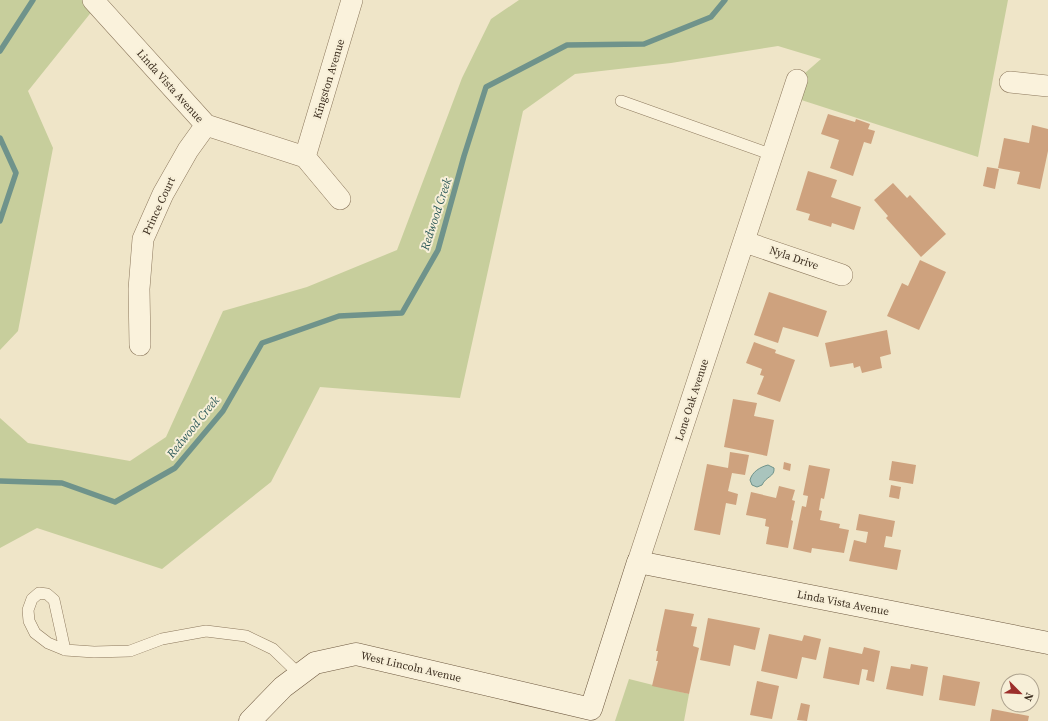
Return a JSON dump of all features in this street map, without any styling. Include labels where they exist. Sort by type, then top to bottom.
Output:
[{"type":"street","name":"Linda Vista Avenue","points":[[93,0],[206,125],[305,157]]},
{"type":"street","name":"Kingston Avenue","points":[[305,157],[352,0]]},
{"type":"street","name":"Lone Oak Avenue","points":[[589,715],[797,80]]},
{"type":"street","points":[[1010,82],[1048,86]]},
{"type":"street","name":"Prince Court","points":[[140,345],[139,289],[143,239],[163,194],[188,150],[206,125]]},
{"type":"street","points":[[305,157],[340,199]]},
{"type":"street","name":"Nyla Drive","points":[[745,242],[842,275]]},
{"type":"street","name":"Linda Vista Avenue","points":[[638,562],[1048,643]]},
{"type":"street","name":"West Lincoln Avenue","points":[[250,721],[283,687],[315,663],[356,654],[589,715]]},
{"type":"lane","points":[[621,101],[773,155]]},
{"type":"lane","points":[[65,650],[54,600],[47,594],[39,593],[32,599],[28,610],[29,621],[35,633],[48,643],[65,650],[94,652],[130,651],[162,639],[206,631],[246,636],[253,639],[273,649],[300,675]]},
{"type":"green space","points":[[0,0],[99,0],[97,5],[28,91],[53,148],[18,331],[0,350]]},
{"type":"green space","points":[[519,0],[1008,0],[978,157],[792,97],[797,80],[821,59],[778,46],[671,63],[575,74],[523,111],[460,398],[320,387],[271,482],[162,569],[37,528],[0,548],[0,418],[28,443],[130,461],[166,437],[223,311],[307,287],[397,250],[462,78],[491,19]]},
{"type":"green space","points":[[629,679],[689,694],[684,721],[615,721]]},
{"type":"water","points":[[768,465],[774,468],[772,475],[762,485],[757,487],[752,485],[750,480],[754,472]]},
{"type":"building","points":[[828,114],[855,122],[856,119],[870,124],[868,129],[875,131],[871,144],[864,142],[853,176],[830,168],[839,140],[821,134]]},
{"type":"building","points":[[1032,125],[1048,129],[1048,151],[1040,189],[1017,184],[1020,172],[998,168],[1004,138],[1029,143]]},
{"type":"building","points":[[987,167],[999,169],[995,189],[983,186]]},
{"type":"building","points":[[808,171],[837,180],[831,197],[861,207],[854,230],[832,223],[831,227],[808,220],[810,214],[796,210]]},
{"type":"building","points":[[893,183],[907,198],[910,195],[946,234],[921,257],[886,218],[888,216],[874,200]]},
{"type":"building","points":[[920,260],[946,272],[919,330],[887,316],[902,283],[908,286]]},
{"type":"building","points":[[769,292],[827,311],[818,337],[783,327],[778,343],[754,335]]},
{"type":"building","points":[[887,330],[891,354],[880,357],[882,368],[862,373],[860,366],[854,368],[853,363],[830,367],[825,343]]},
{"type":"building","points":[[754,342],[776,350],[775,353],[795,360],[780,402],[757,394],[764,376],[760,375],[762,369],[746,363]]},
{"type":"building","points":[[733,399],[757,403],[754,416],[774,420],[767,456],[724,447]]},
{"type":"building","points":[[730,452],[749,455],[745,475],[732,473],[728,491],[738,494],[736,505],[726,503],[720,535],[694,530],[707,464],[728,468]]},
{"type":"building","points":[[892,461],[916,465],[913,484],[889,480]]},
{"type":"building","points":[[784,462],[791,464],[790,471],[783,469]]},
{"type":"building","points":[[809,465],[830,469],[824,499],[821,498],[819,510],[822,511],[820,520],[840,524],[839,528],[849,530],[844,553],[812,548],[811,553],[793,549],[802,506],[806,507],[808,496],[803,495]]},
{"type":"building","points":[[891,485],[901,487],[899,499],[889,497]]},
{"type":"building","points":[[779,486],[795,490],[792,500],[795,501],[788,548],[766,544],[769,527],[765,526],[766,519],[746,515],[751,492],[776,498]]},
{"type":"building","points":[[859,514],[895,521],[892,537],[886,536],[884,547],[901,550],[897,570],[849,561],[854,540],[866,543],[868,532],[856,530]]},
{"type":"building","points":[[665,609],[694,614],[691,626],[697,627],[693,646],[699,648],[689,694],[652,686],[658,661],[656,661],[658,651],[656,651]]},
{"type":"building","points":[[708,618],[760,628],[755,650],[734,645],[730,666],[700,660]]},
{"type":"building","points":[[769,634],[802,641],[804,635],[821,639],[816,660],[802,657],[797,679],[761,671]]},
{"type":"building","points":[[829,647],[862,654],[864,647],[880,651],[874,682],[866,680],[868,670],[862,669],[859,685],[823,678]]},
{"type":"building","points":[[911,664],[928,667],[923,696],[886,689],[891,666],[910,669]]},
{"type":"building","points":[[943,675],[980,682],[975,706],[939,700]]},
{"type":"building","points":[[757,681],[779,686],[772,719],[750,715]]},
{"type":"building","points":[[801,703],[810,705],[807,721],[797,720]]},
{"type":"building","points":[[992,709],[1000,711],[1000,713],[1013,713],[1029,716],[1028,721],[990,721]]},
{"type":"waterway","points":[[0,51],[33,0]]},
{"type":"waterway","name":"Redwood Creek","points":[[0,481],[62,483],[115,502],[175,468],[223,411],[262,343],[339,316],[402,313],[438,250],[464,156],[486,87],[567,45],[644,44],[711,17],[725,0]]},
{"type":"waterway","points":[[0,138],[16,173],[0,221]]}]
